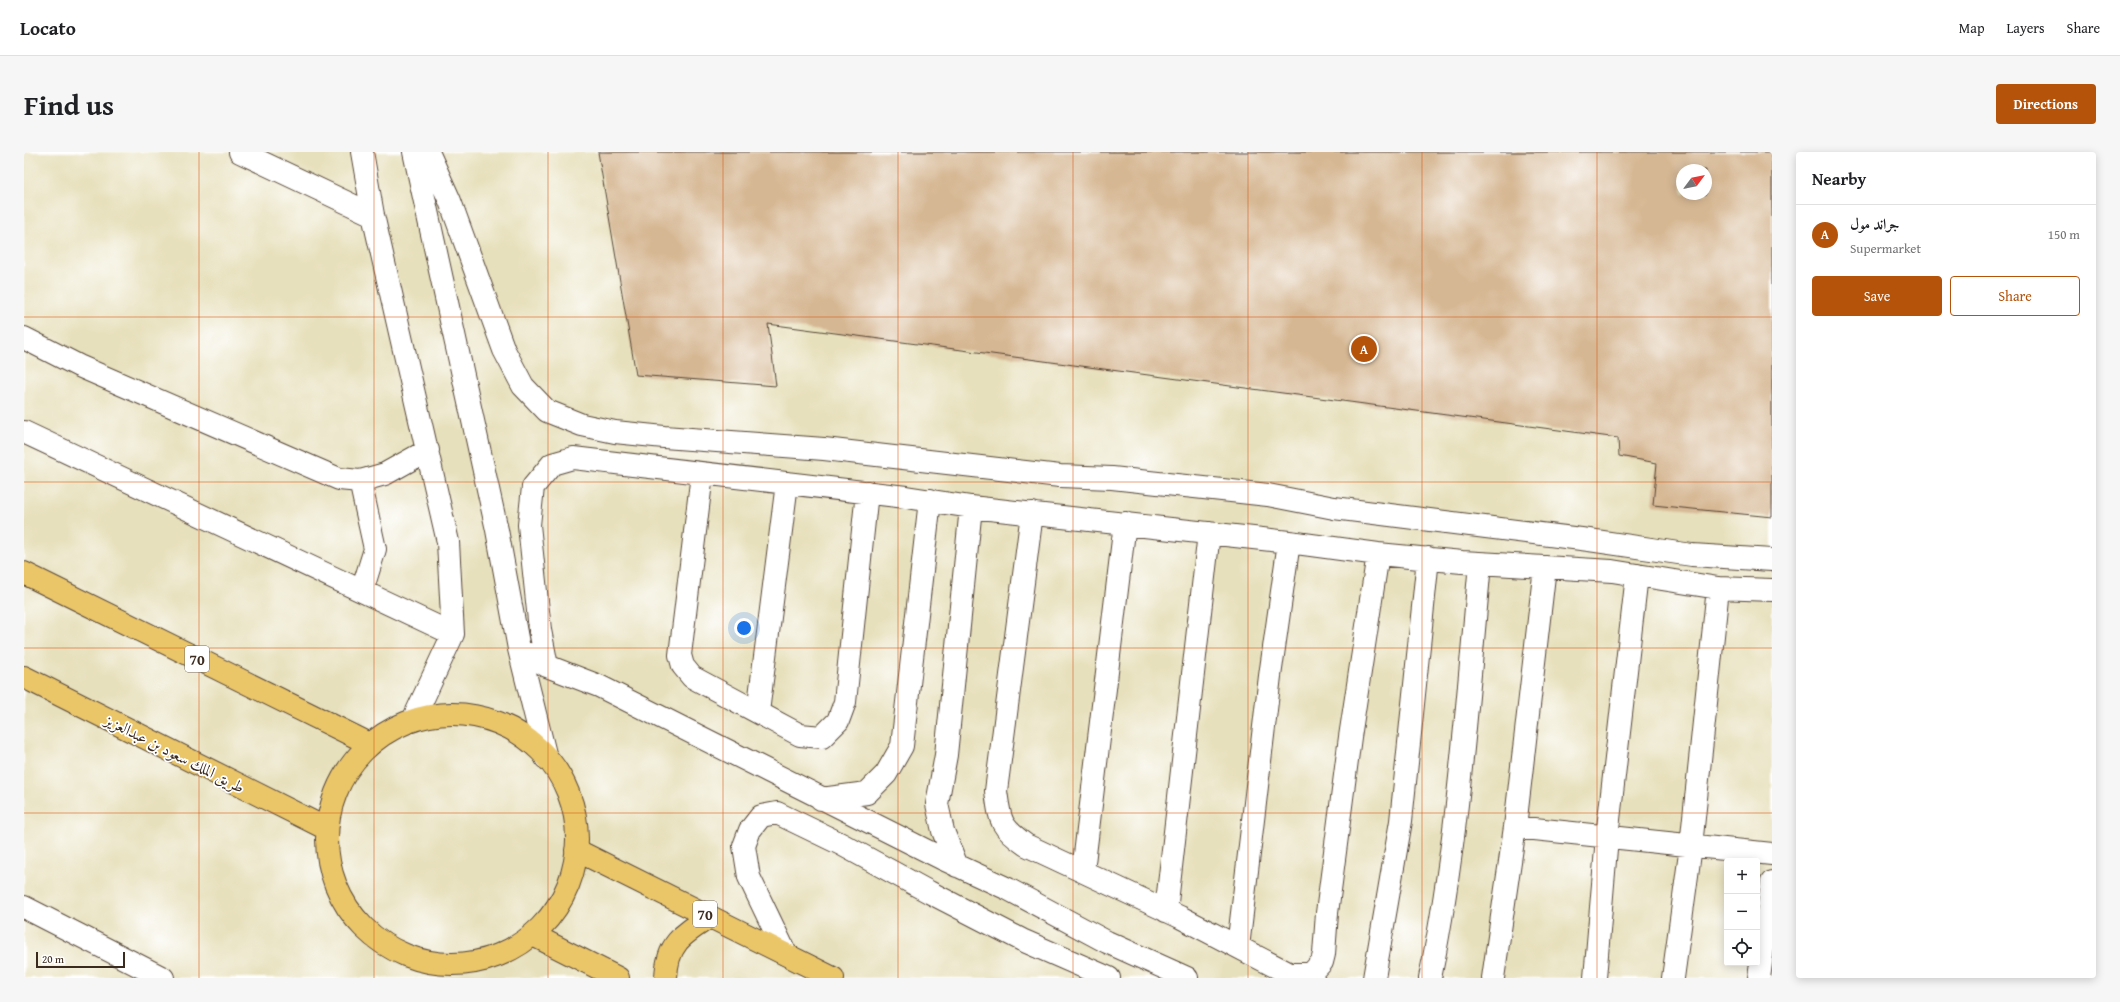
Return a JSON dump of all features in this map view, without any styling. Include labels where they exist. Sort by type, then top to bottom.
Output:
[{"type":"highway","name":"70","points":[[24,573],[370,744]]},
{"type":"highway","name":"طريق الملك سعود بن عبدالعزيز","points":[[24,677],[327,829]]},
{"type":"highway","points":[[461,714],[485,718],[508,728],[529,741],[546,758],[561,778],[571,801],[576,825],[576,850],[572,874],[564,897],[550,917],[533,935],[513,949],[490,959],[467,964],[442,964],[424,961],[395,951],[374,938],[356,920],[342,901],[332,878],[327,854],[327,829],[331,805],[340,782],[353,761],[370,744],[390,730],[413,720],[436,715],[461,714]]},
{"type":"highway","name":"70","points":[[576,850],[833,978]]},
{"type":"highway","points":[[666,978],[666,966],[672,948],[683,934],[710,916]]},
{"type":"highway","points":[[533,935],[618,978]]},
{"type":"street","points":[[240,152],[374,215]]},
{"type":"street","points":[[362,152],[374,215],[448,542],[453,634],[413,720]]},
{"type":"street","points":[[414,152],[497,530],[519,649],[546,758]]},
{"type":"street","points":[[428,152],[450,201],[504,350],[524,386],[547,411],[582,425],[615,432],[664,437],[824,449],[1053,475],[1112,478],[1260,494],[1334,508],[1589,540],[1692,556],[1772,560]]},
{"type":"street","points":[[24,338],[79,366],[339,479],[360,481],[385,474],[428,450]]},
{"type":"street","points":[[24,432],[453,634]]},
{"type":"street","points":[[547,666],[540,630],[529,525],[533,488],[552,464],[573,458],[867,492],[971,507],[1125,523],[1378,554],[1480,564],[1612,571],[1718,588],[1772,590]]},
{"type":"street","points":[[702,474],[680,655],[683,666],[692,677],[800,735],[822,737],[838,721],[845,702],[867,492]]},
{"type":"street","points":[[360,481],[375,549],[362,590]]},
{"type":"street","points":[[758,712],[786,483]]},
{"type":"street","points":[[821,799],[867,793],[886,774],[902,746],[930,500]]},
{"type":"street","points":[[957,866],[943,831],[937,804],[946,755],[971,507]]},
{"type":"street","points":[[1032,513],[996,791],[1000,818],[1009,833],[1026,845],[1166,911],[1290,974],[1311,974],[1322,962],[1350,737],[1378,554]]},
{"type":"street","points":[[1083,871],[1125,523]]},
{"type":"street","points":[[1166,911],[1209,533]]},
{"type":"street","points":[[1238,947],[1270,676],[1289,542]]},
{"type":"street","points":[[1374,978],[1401,821],[1428,558]]},
{"type":"street","points":[[1430,978],[1440,928],[1461,764],[1480,564]]},
{"type":"street","points":[[1493,978],[1515,827],[1545,567]]},
{"type":"street","points":[[1595,978],[1607,837],[1637,575]]},
{"type":"street","points":[[1673,978],[1691,846],[1718,588]]},
{"type":"street","points":[[519,649],[547,666],[599,686],[821,799],[957,866],[1008,889],[1107,942],[1187,978]]},
{"type":"street","points":[[786,954],[749,877],[744,846],[750,830],[761,816],[777,812],[841,844],[1022,940],[1108,978]]},
{"type":"street","points":[[1515,827],[1772,854]]},
{"type":"street","points":[[1759,978],[1772,882]]},
{"type":"street","points":[[24,907],[163,978]]},
{"type":"building","points":[[598,152],[1772,152],[1772,517],[1653,505],[1657,463],[1619,456],[1618,438],[768,324],[776,386],[636,375]]},
{"type":"place","name":"جراند مول","points":[[1364,349]]}]
